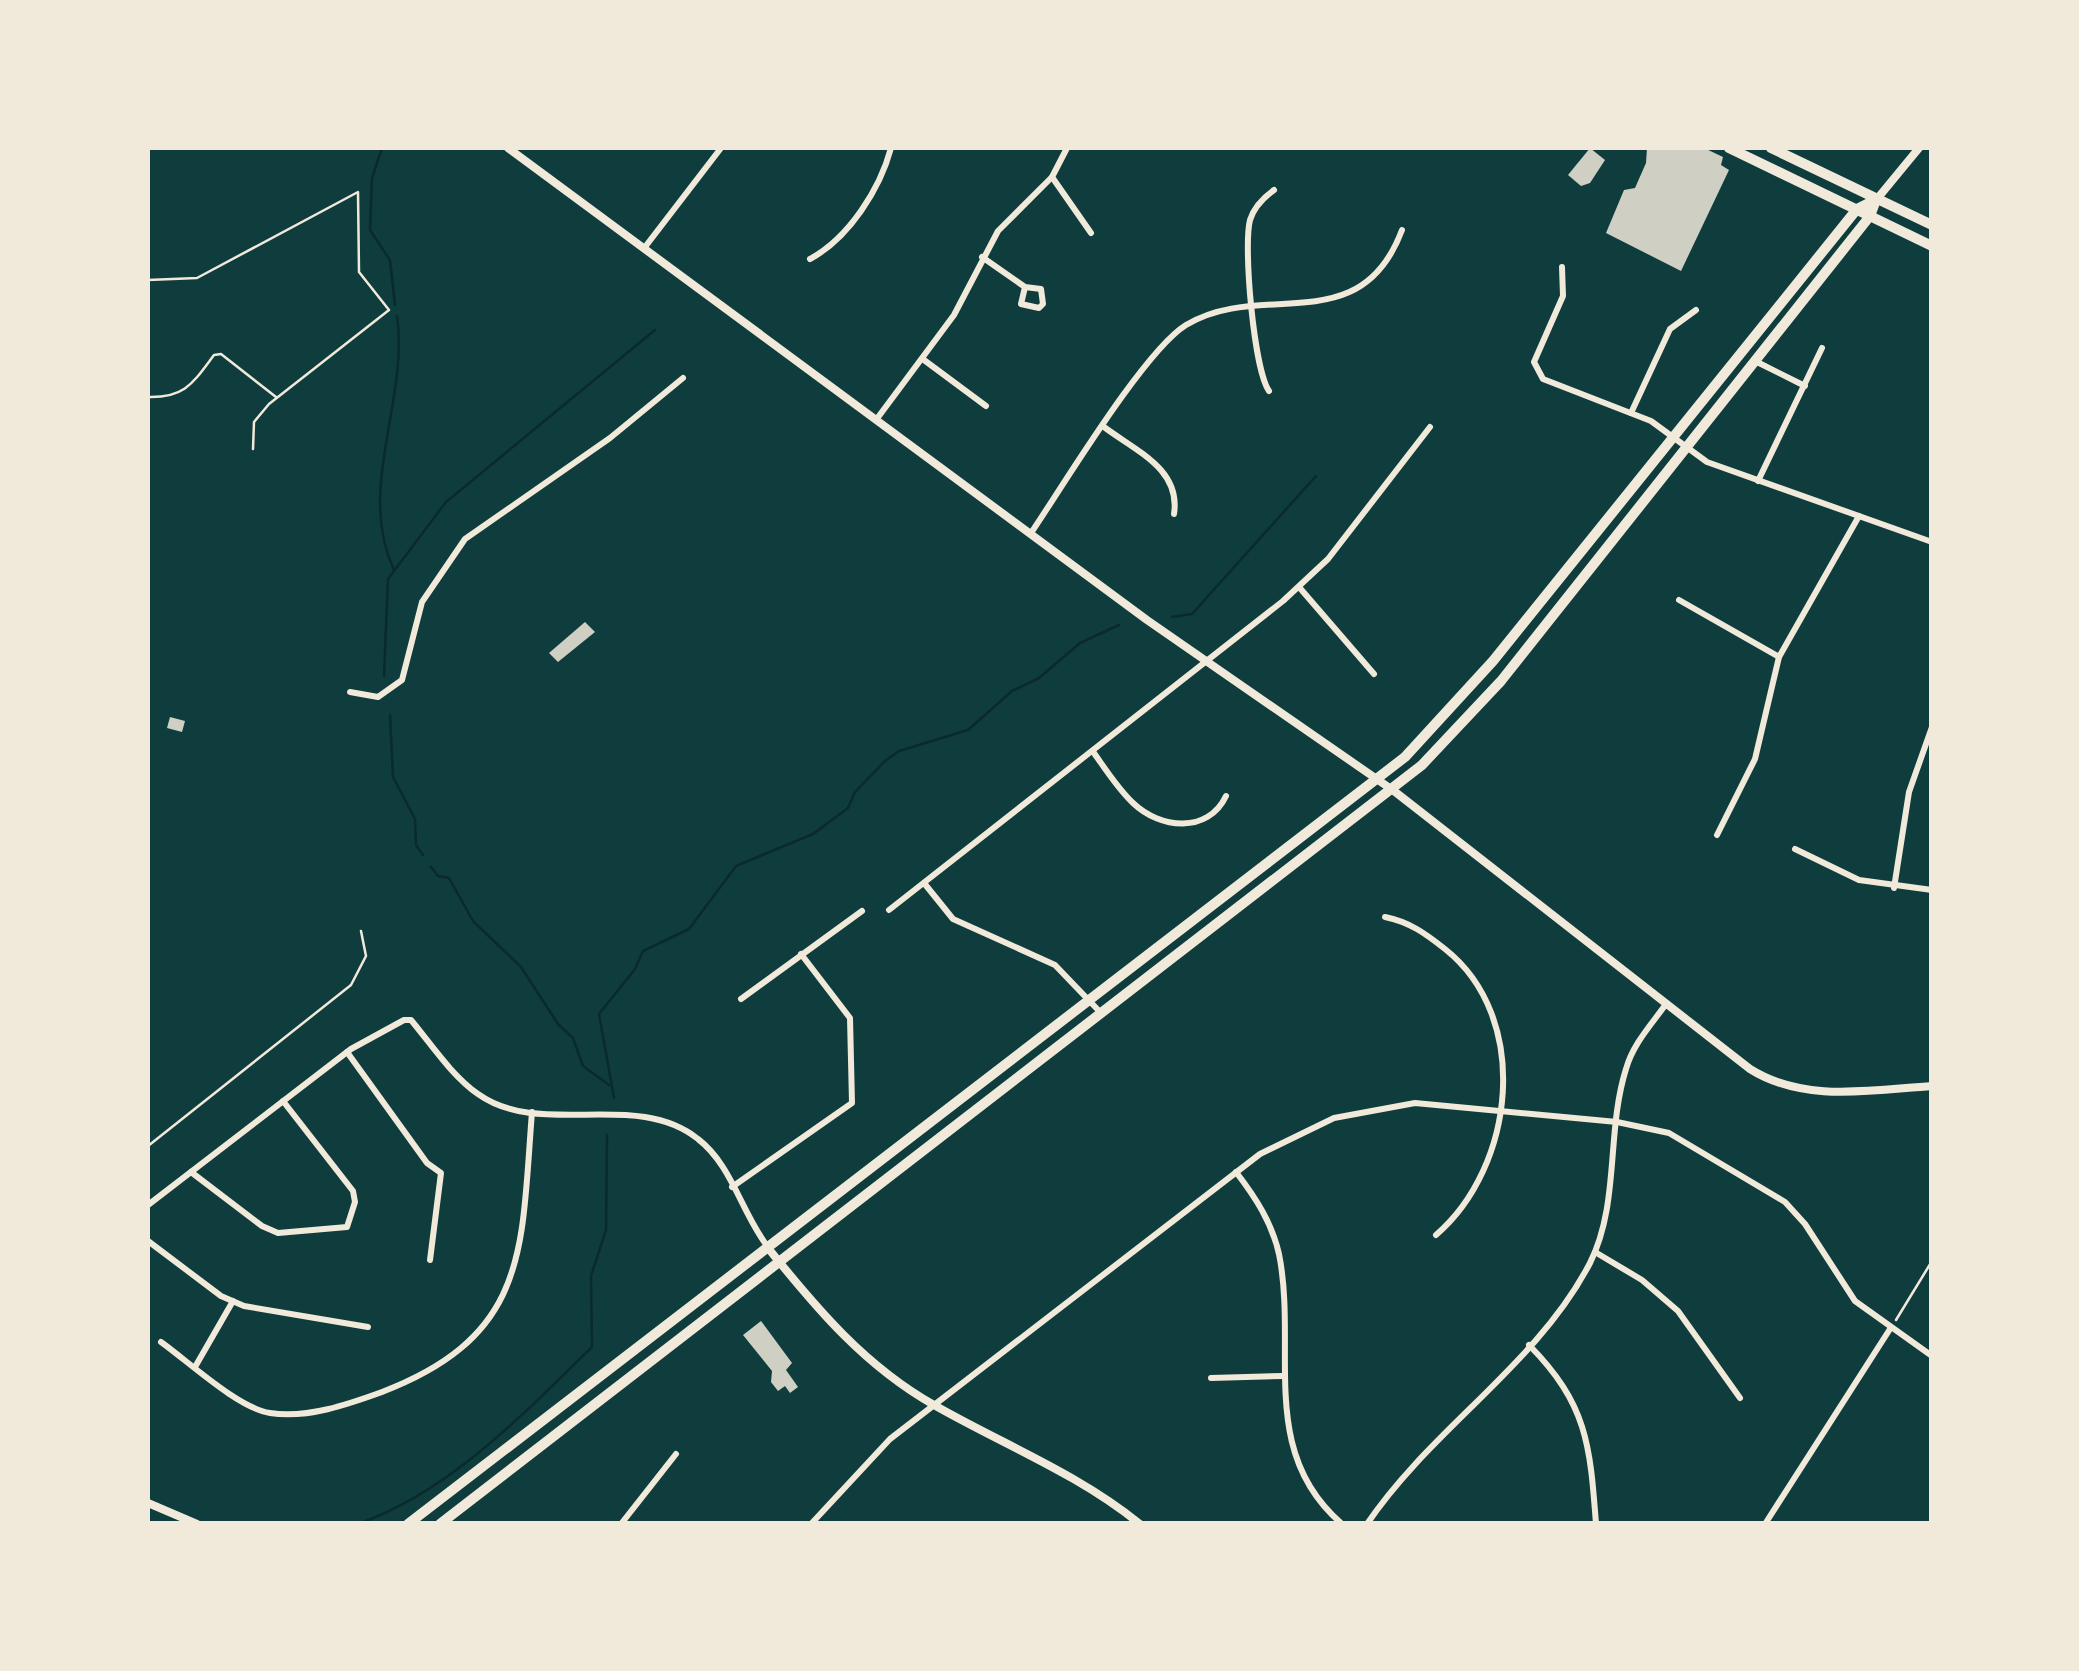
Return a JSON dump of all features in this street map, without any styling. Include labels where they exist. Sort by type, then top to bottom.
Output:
[{"type":"main road","points":[[1728,148],[1932,246]]},
{"type":"main road","points":[[1771,148],[1932,225]]},
{"type":"main road","points":[[408,1524],[422,1520],[768,1248],[1378,779],[1458,703],[1856,209],[1877,199]]},
{"type":"main road","points":[[440,1524],[1394,791],[1470,718],[1757,362],[1870,216],[1877,199]]},
{"type":"street","points":[[508,148],[1008,517],[1378,779],[1750,1069],[1780,1085],[1816,1092],[1932,1086]]},
{"type":"street","points":[[645,247],[721,148]]},
{"type":"street","points":[[810,259],[839,239],[880,178],[891,148]]},
{"type":"street","points":[[876,420],[954,316],[982,256],[1012,213],[1052,177],[1067,148]]},
{"type":"street","points":[[1877,199],[1920,148]]},
{"type":"street","points":[[1052,177],[1091,234]]},
{"type":"street","points":[[1269,391],[1256,363],[1250,222],[1258,204],[1274,190]]},
{"type":"street","points":[[1031,533],[1170,337],[1214,313],[1316,304],[1346,294],[1385,264],[1402,230]]},
{"type":"street","points":[[982,256],[1025,287]]},
{"type":"street","points":[[1562,267],[1563,296],[1534,362],[1543,379],[1631,414],[1707,462],[1932,542]]},
{"type":"street","points":[[1631,414],[1670,329],[1696,310]]},
{"type":"street","points":[[1758,481],[1822,348]]},
{"type":"street","points":[[924,360],[986,406]]},
{"type":"street","points":[[1757,362],[1805,386]]},
{"type":"street","points":[[350,692],[378,697],[402,680],[422,602],[465,539],[610,438],[683,378]]},
{"type":"street","points":[[1104,427],[1166,473],[1174,493],[1174,514]]},
{"type":"street","points":[[889,910],[1210,662],[1299,587],[1328,559],[1430,427]]},
{"type":"street","points":[[1717,835],[1755,759],[1779,657],[1859,516]]},
{"type":"street","points":[[1299,587],[1374,674]]},
{"type":"street","points":[[1679,600],[1779,657]]},
{"type":"street","points":[[1894,888],[1908,792],[1932,727]]},
{"type":"street","points":[[1094,753],[1129,800],[1160,820],[1199,822],[1217,812],[1226,796]]},
{"type":"street","points":[[1794,849],[1859,880],[1894,888],[1932,890]]},
{"type":"street","points":[[924,884],[953,919],[1055,965],[1102,1014]]},
{"type":"street","points":[[741,999],[862,911]]},
{"type":"street","points":[[1385,917],[1423,932],[1454,956],[1480,988],[1500,1040],[1500,1109],[1490,1157],[1477,1189],[1436,1235]]},
{"type":"street","points":[[732,1188],[852,1104],[850,1018],[801,954]]},
{"type":"street","points":[[1368,1524],[1422,1454],[1529,1345],[1576,1285],[1595,1252],[1607,1207],[1627,1065],[1666,1004]]},
{"type":"street","points":[[148,1206],[346,1052],[404,1020],[412,1020],[478,1094],[503,1106],[670,1124],[706,1146],[768,1248],[841,1334],[876,1366],[933,1405],[1032,1453],[1140,1524]]},
{"type":"street","points":[[346,1052],[427,1163],[441,1173],[430,1260]]},
{"type":"street","points":[[191,1172],[278,1233],[347,1227],[355,1202],[353,1191],[284,1101]]},
{"type":"street","points":[[810,1524],[861,1465],[933,1405],[1236,1172],[1284,1140],[1361,1110],[1415,1103],[1500,1109],[1616,1122],[1688,1140],[1785,1202],[1805,1224],[1854,1301],[1932,1356]]},
{"type":"street","points":[[161,1342],[252,1407],[270,1414],[346,1406],[396,1386],[464,1350],[485,1325],[518,1256],[532,1112]]},
{"type":"street","points":[[1236,1172],[1265,1215],[1279,1255],[1284,1416],[1293,1454],[1311,1490],[1342,1524]]},
{"type":"street","points":[[148,1240],[233,1302],[368,1328]]},
{"type":"street","points":[[1595,1252],[1642,1280],[1678,1311],[1740,1398]]},
{"type":"street","points":[[195,1367],[233,1302]]},
{"type":"street","points":[[1766,1524],[1890,1329]]},
{"type":"street","points":[[1529,1345],[1565,1386],[1583,1422],[1596,1524]]},
{"type":"street","points":[[1211,1378],[1283,1376]]},
{"type":"street","points":[[621,1524],[676,1454]]},
{"type":"street","points":[[148,1503],[197,1524]]},
{"type":"path","points":[[148,280],[197,278],[358,192],[359,272],[389,310],[277,398],[254,422],[252,449]]},
{"type":"path","points":[[148,397],[182,393],[192,386],[214,355],[221,354],[277,398]]},
{"type":"path","points":[[148,1146],[350,986],[366,956],[361,931]]},
{"type":"path","points":[[1890,1329],[1932,1261]]},
{"type":"building","points":[[1590,148],[1605,160],[1590,183],[1581,186],[1568,175]]},
{"type":"building","points":[[1647,148],[1704,148],[1723,157],[1721,165],[1729,170],[1681,271],[1606,233],[1624,190],[1635,188],[1646,163]]},
{"type":"building","points":[[585,622],[595,632],[558,662],[549,653]]},
{"type":"building","points":[[170,717],[185,721],[182,732],[167,728]]},
{"type":"building","points":[[761,1321],[792,1363],[786,1370],[798,1387],[790,1393],[785,1386],[778,1391],[771,1382],[772,1371],[743,1335]]},
{"type":"waterway","points":[[382,148],[372,178],[370,230],[390,260],[395,305]]},
{"type":"waterway","points":[[394,570],[380,508],[399,348],[397,316]]},
{"type":"waterway","points":[[384,676],[388,579],[446,502],[655,330]]},
{"type":"waterway","points":[[1172,617],[1192,614],[1316,476]]},
{"type":"waterway","points":[[614,1098],[599,1014],[635,969],[643,951],[689,929],[736,866],[813,834],[848,808],[855,792],[899,751],[968,730],[1012,691],[1039,678],[1080,643],[1119,625]]},
{"type":"waterway","points":[[390,715],[393,777],[415,819],[416,845],[423,855]]},
{"type":"waterway","points":[[431,867],[438,876],[449,878],[473,921],[521,967],[558,1024],[573,1038],[583,1066],[609,1085]]},
{"type":"waterway","points":[[358,1524],[392,1510],[455,1471],[512,1424],[592,1347],[591,1276],[606,1230],[607,1135]]}]
